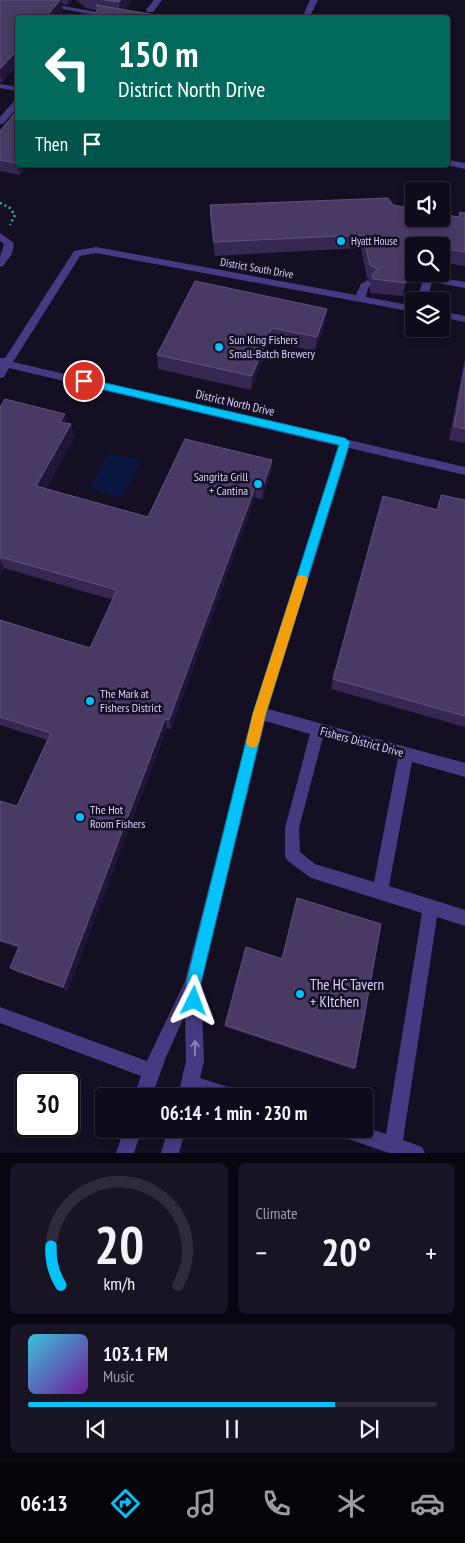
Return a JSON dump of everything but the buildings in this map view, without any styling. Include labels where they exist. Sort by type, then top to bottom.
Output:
[{"type":"street","points":[[17,0],[110,15]]},
{"type":"street","points":[[150,10],[158,0]]},
{"type":"street","points":[[306,15],[314,0]]},
{"type":"street","points":[[79,15],[83,10]]},
{"type":"street","points":[[0,86],[15,88]]},
{"type":"street","points":[[0,122],[15,105]]},
{"type":"street","points":[[450,163],[465,166]]},
{"type":"street","points":[[0,264],[7,254],[10,244],[4,233]]},
{"type":"street","name":"District South Drive","points":[[3,362],[77,253],[96,250],[405,307]]},
{"type":"street","points":[[360,299],[364,286],[368,282]]},
{"type":"street","points":[[449,282],[465,285]]},
{"type":"street","points":[[450,316],[465,319]]},
{"type":"street","points":[[0,374],[3,362]]},
{"type":"street","name":"District North Drive","points":[[3,362],[465,471]]},
{"type":"street","points":[[188,1088],[194,1061],[194,983],[260,713],[345,442]]},
{"type":"street","name":"Fishers District Drive","points":[[260,713],[465,770]]},
{"type":"street","points":[[318,730],[292,828],[293,856],[311,870],[465,918]]},
{"type":"street","points":[[380,892],[406,754]]},
{"type":"street","points":[[393,1145],[431,908]]},
{"type":"street","points":[[145,1088],[165,1036],[194,983]]},
{"type":"street","points":[[0,1015],[150,1072]]},
{"type":"street","points":[[125,1153],[130,1138]]},
{"type":"street","points":[[170,1153],[175,1138]]},
{"type":"street","points":[[371,1138],[416,1153]]},
{"type":"path","points":[[0,203],[7,205],[13,210],[15,216],[4,233]]},
{"type":"water","points":[[109,453],[141,461],[122,498],[90,489]]},
{"type":"slow traffic","points":[[253,742],[260,713],[302,579]]},
{"type":"place","name":"Hyatt House","points":[[341,241]]},
{"type":"place","name":"Sun King Fishers Small-Batch Brewery","points":[[219,347]]},
{"type":"place","name":"Sangrita Grill + Cantina","points":[[258,484]]},
{"type":"place","name":"The Mark at Fishers District","points":[[90,701]]},
{"type":"place","name":"The Hot Room Fishers","points":[[80,817]]},
{"type":"place","name":"The HC Tavern + KItchen","points":[[300,994]]},
{"type":"route","points":[[84,381],[345,442],[260,713],[194,983],[194,1001]]}]
